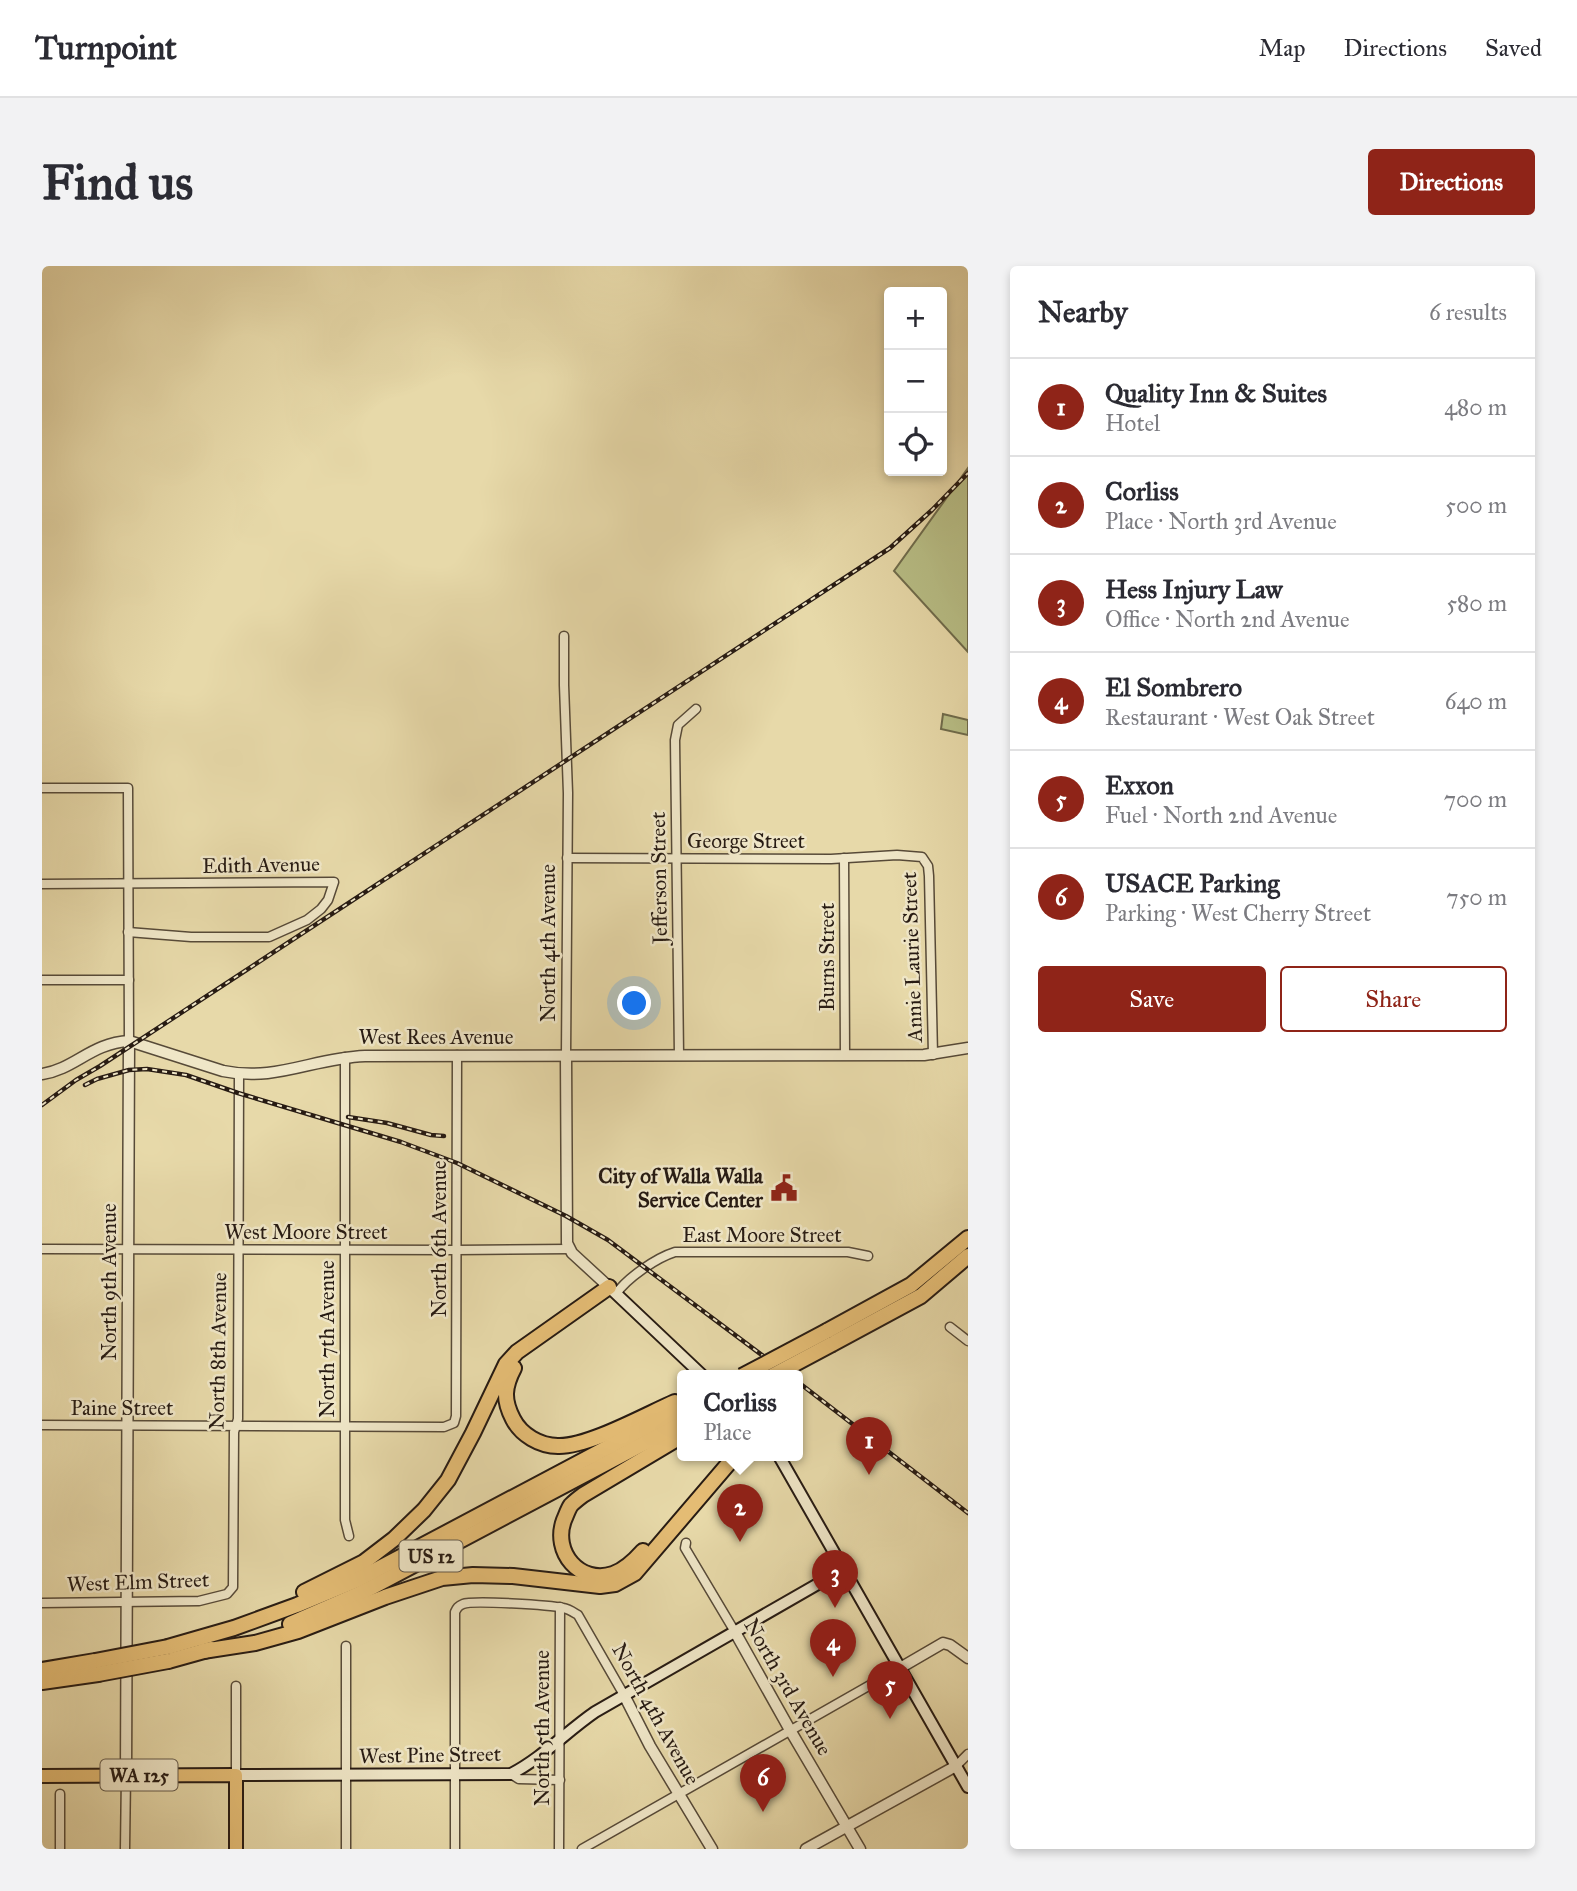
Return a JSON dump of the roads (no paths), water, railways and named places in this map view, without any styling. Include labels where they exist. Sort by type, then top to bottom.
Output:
[{"type":"highway","points":[[781,1370],[911,1285],[968,1238]]},
{"type":"highway","points":[[753,1370],[920,1296],[968,1256]]},
{"type":"highway","points":[[616,1289],[526,1354],[514,1367],[507,1382],[505,1398],[516,1426],[541,1444],[556,1447],[573,1445],[607,1433],[677,1401]]},
{"type":"highway","points":[[201,1645],[228,1623],[278,1605],[339,1576],[364,1562],[394,1539],[424,1510],[448,1480],[506,1364],[517,1352],[616,1289]]},
{"type":"highway","points":[[794,1370],[830,1337]]},
{"type":"highway","name":"US 12","points":[[201,1645],[357,1580],[677,1411]]},
{"type":"highway","name":"US 12","points":[[42,1682],[201,1645],[261,1635],[307,1618],[677,1426]]},
{"type":"highway","points":[[677,1439],[583,1495],[570,1506],[562,1523],[560,1539],[566,1558],[577,1569],[597,1576],[614,1574],[634,1561],[719,1461]]},
{"type":"highway","points":[[201,1645],[255,1643],[298,1631],[384,1597],[442,1578],[473,1575],[513,1576],[600,1586],[615,1584],[635,1573],[731,1461]]},
{"type":"highway","name":"US 12","points":[[42,1670],[96,1668]]},
{"type":"main road","points":[[616,1289],[697,1370]]},
{"type":"main road","points":[[782,1461],[968,1787]]},
{"type":"main road","name":"West Pine Street","points":[[42,1776],[511,1774],[541,1756],[584,1720],[624,1695],[844,1569]]},
{"type":"main road","points":[[236,1776],[236,1849]]},
{"type":"street","name":"North 4th Avenue","points":[[564,636],[569,793],[566,1056],[566,1238],[569,1249]]},
{"type":"street","name":"Jefferson Street","points":[[679,1055],[676,731],[681,721],[696,709]]},
{"type":"street","name":"North 9th Avenue","points":[[42,788],[128,788],[126,1775]]},
{"type":"street","name":"George Street","points":[[567,858],[844,858],[914,855],[924,859]]},
{"type":"street","name":"Burns Street","points":[[844,858],[845,1055]]},
{"type":"street","name":"Annie Laurie Street","points":[[924,859],[928,866],[930,887],[933,1055]]},
{"type":"street","name":"Edith Avenue","points":[[42,884],[334,882],[328,900],[321,909],[306,920],[269,937],[191,937],[128,932]]},
{"type":"street","points":[[42,980],[128,980]]},
{"type":"street","name":"West Rees Avenue","points":[[129,1041],[239,1074],[278,1073],[345,1057],[933,1055],[968,1048]]},
{"type":"street","points":[[42,1074],[66,1066],[96,1048],[129,1041]]},
{"type":"street","name":"North 6th Avenue","points":[[454,1423],[457,1055]]},
{"type":"street","name":"North 7th Avenue","points":[[345,1057],[345,1520],[349,1536]]},
{"type":"street","name":"North 8th Avenue","points":[[233,1587],[234,1432],[238,1419],[239,1074]]},
{"type":"street","name":"West Moore Street","points":[[42,1248],[569,1249]]},
{"type":"street","points":[[569,1249],[616,1289]]},
{"type":"street","name":"East Moore Street","points":[[616,1289],[666,1255],[675,1252],[848,1252],[868,1256]]},
{"type":"street","points":[[950,1327],[968,1341]]},
{"type":"street","name":"Paine Street","points":[[42,1426],[444,1427],[454,1423]]},
{"type":"street","name":"North 3rd Avenue","points":[[686,1543],[685,1548],[860,1849]]},
{"type":"street","name":"West Elm Street","points":[[42,1603],[199,1601],[227,1594],[233,1587]]},
{"type":"street","points":[[455,1849],[455,1612],[462,1604],[467,1603],[560,1607]]},
{"type":"street","name":"North 4th Avenue","points":[[560,1607],[578,1615],[712,1849]]},
{"type":"street","name":"North 5th Avenue","points":[[559,1849],[560,1607]]},
{"type":"street","points":[[582,1849],[941,1644],[946,1643],[968,1658]]},
{"type":"street","points":[[346,1646],[346,1849]]},
{"type":"street","points":[[236,1686],[236,1776]]},
{"type":"street","points":[[806,1849],[956,1766],[968,1754]]},
{"type":"street","points":[[511,1774],[519,1779],[560,1780]]},
{"type":"street","points":[[125,1849],[126,1775]]},
{"type":"street","points":[[60,1794],[60,1849]]},
{"type":"railway","points":[[42,1105],[76,1080],[890,548],[968,473]]},
{"type":"railway","points":[[85,1085],[129,1070],[147,1069],[186,1075],[401,1142],[457,1163],[566,1216],[608,1240],[782,1370]]},
{"type":"railway","points":[[348,1117],[444,1136]]},
{"type":"railway","points":[[803,1386],[968,1513]]},
{"type":"place","name":"City of Walla Walla Service Center","points":[[784,1188]]},
{"type":"place","name":"Quality Inn & Suites","points":[[869,1475]]},
{"type":"place","name":"Corliss","points":[[740,1542]]},
{"type":"place","name":"Hess Injury Law","points":[[835,1608]]},
{"type":"place","name":"El Sombrero","points":[[833,1677]]},
{"type":"place","name":"Exxon","points":[[890,1719]]},
{"type":"place","name":"USACE Parking","points":[[763,1812]]}]
